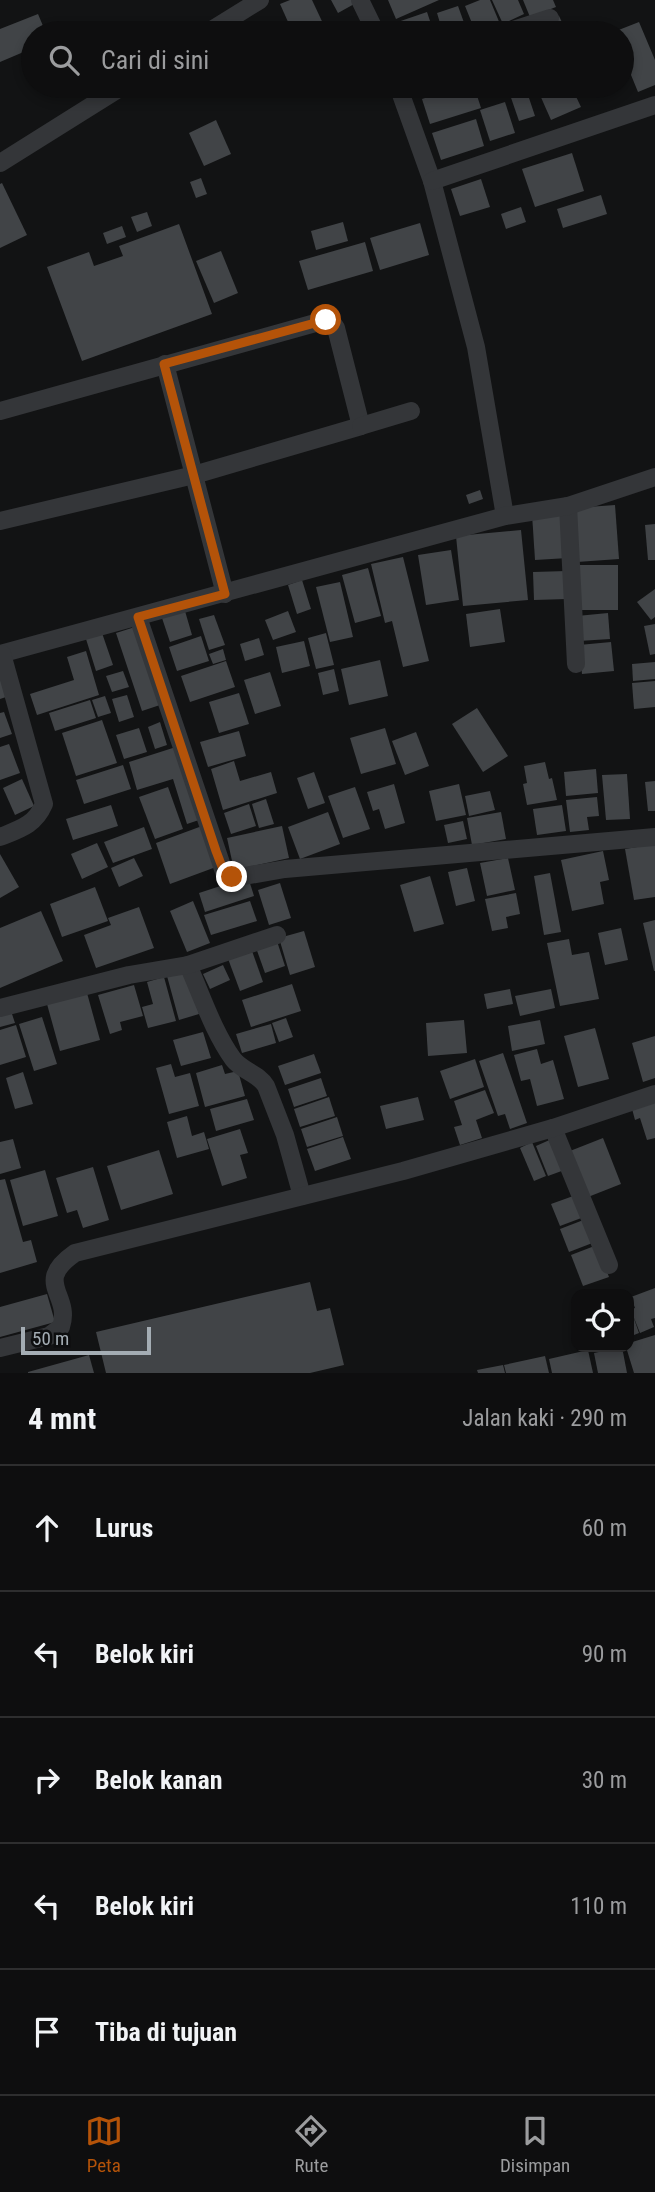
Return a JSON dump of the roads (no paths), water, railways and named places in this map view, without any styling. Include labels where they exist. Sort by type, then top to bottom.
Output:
[{"type":"street","points":[[226,21],[260,0]]},
{"type":"street","points":[[360,0],[370,21]]},
{"type":"street","points":[[542,21],[551,18]]},
{"type":"street","points":[[0,163],[104,98]]},
{"type":"street","points":[[402,98],[432,181],[476,347],[505,516]]},
{"type":"street","points":[[432,181],[655,105]]},
{"type":"street","points":[[0,411],[326,320],[332,322],[336,328],[361,426]]},
{"type":"street","points":[[164,364],[225,594]]},
{"type":"street","points":[[0,521],[194,475],[411,411]]},
{"type":"street","points":[[0,837],[24,828],[38,818],[44,804],[1,654],[505,516],[568,506],[655,477]]},
{"type":"street","points":[[568,506],[576,664]]},
{"type":"street","points":[[138,617],[220,862],[224,872],[232,877],[285,869],[655,837]]},
{"type":"street","points":[[0,1008],[129,975],[188,965],[277,935]]},
{"type":"street","points":[[188,965],[218,1033],[233,1059],[247,1073],[263,1081],[285,1135],[302,1196]]},
{"type":"street","points":[[0,1348],[49,1336],[61,1327],[63,1314],[54,1282],[56,1270],[75,1253],[402,1171],[553,1128],[655,1094]]},
{"type":"street","points":[[553,1128],[609,1265]]}]
